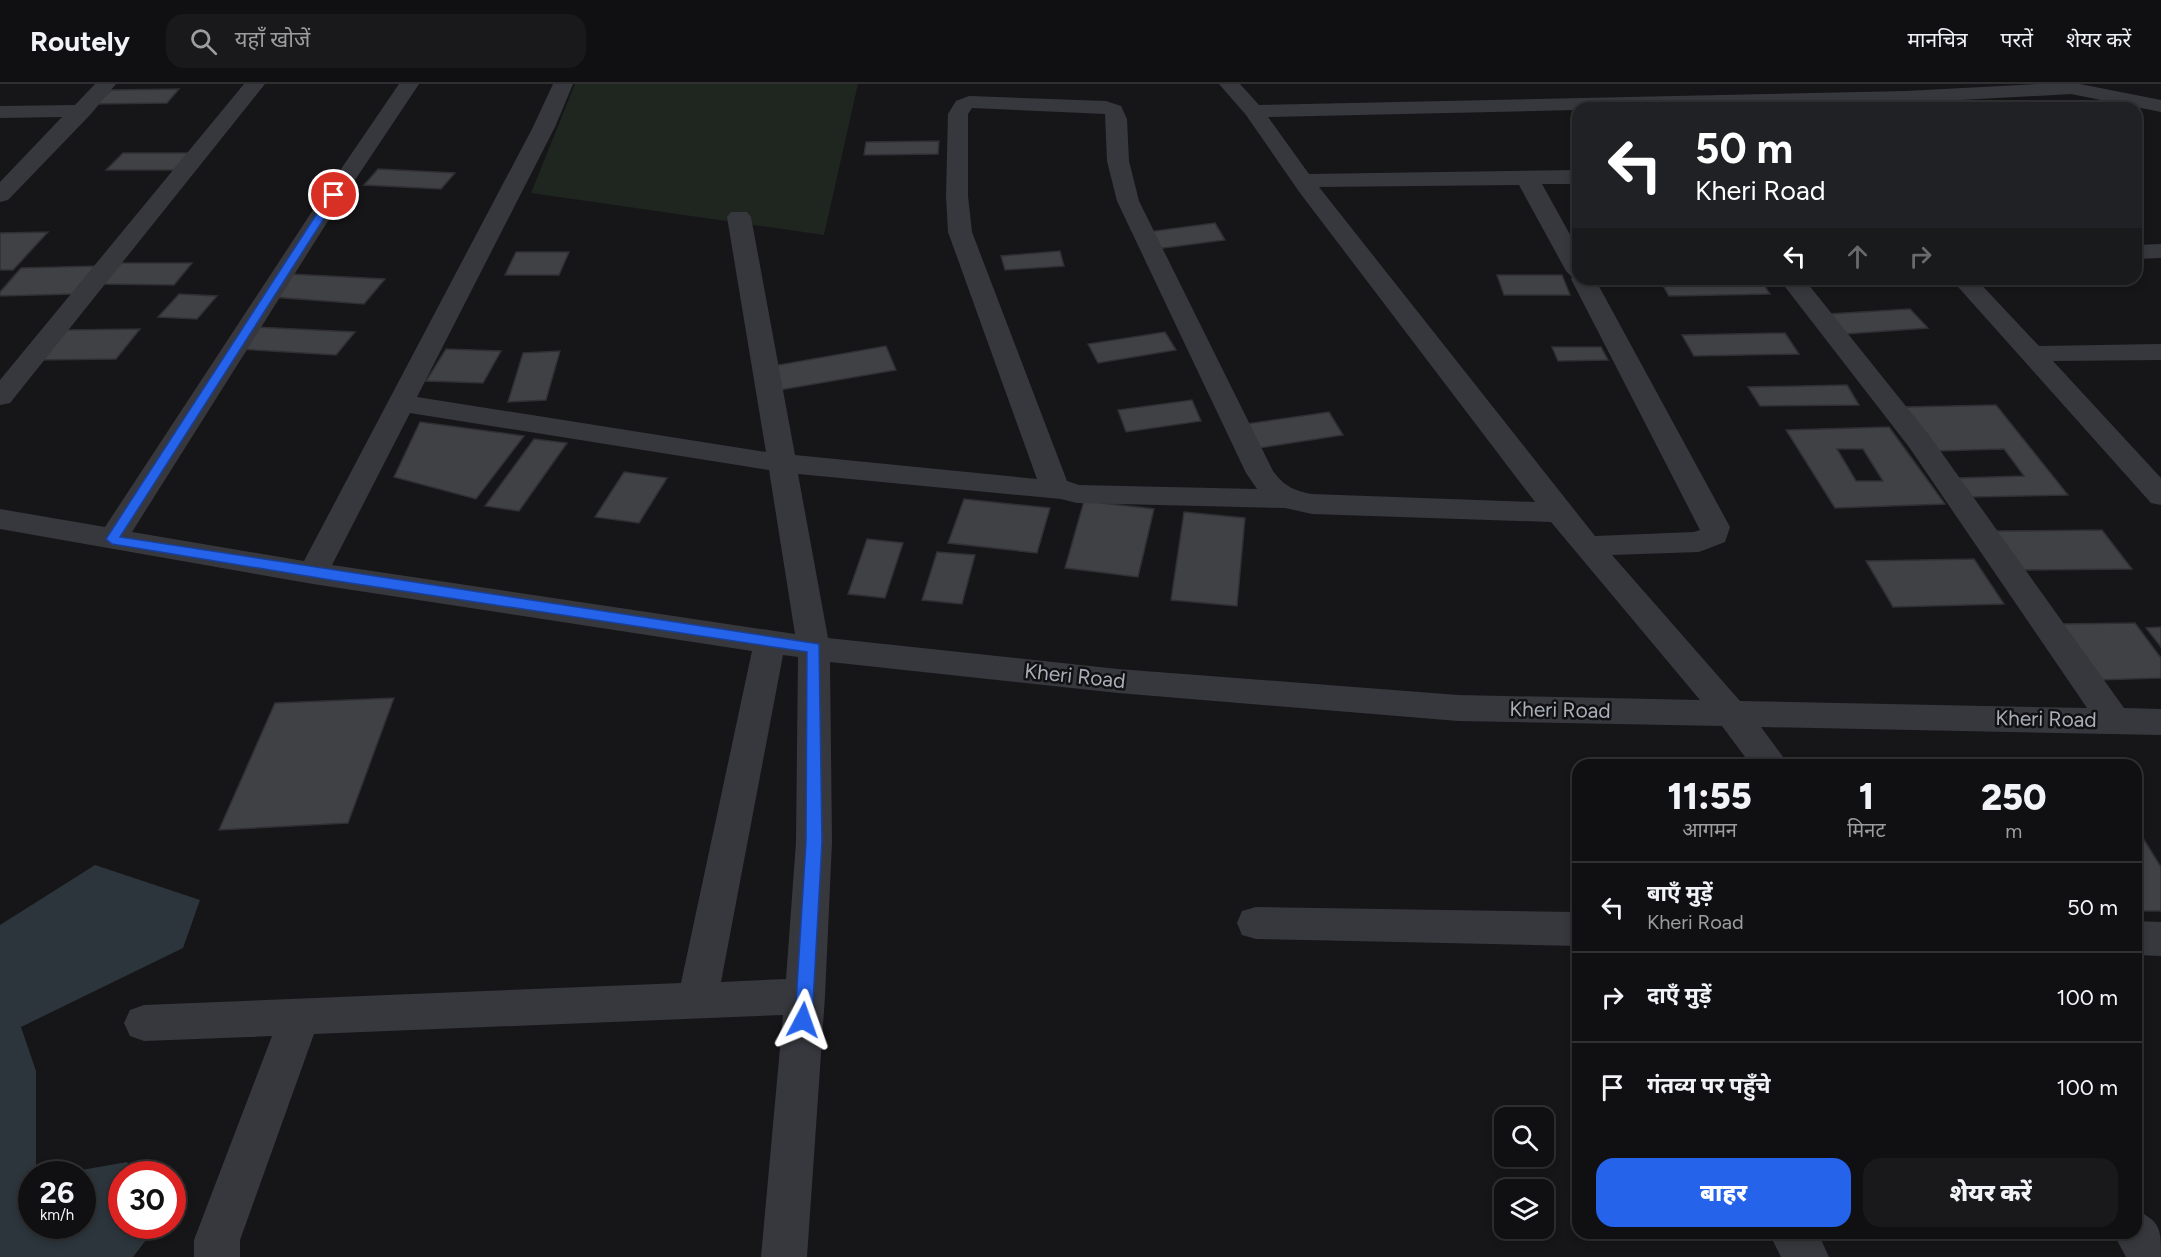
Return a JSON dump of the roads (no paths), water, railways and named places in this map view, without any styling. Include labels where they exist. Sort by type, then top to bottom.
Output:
[{"type":"street","points":[[0,195],[83,111],[106,84]]},
{"type":"street","points":[[0,397],[255,84]]},
{"type":"street","points":[[112,539],[315,223],[409,84]]},
{"type":"street","points":[[313,573],[544,127],[563,84]]},
{"type":"street","points":[[1229,84],[1253,111],[1303,181],[1558,513],[1730,712],[1766,759]]},
{"type":"street","points":[[1617,102],[1981,93],[2056,85],[2141,102]]},
{"type":"street","points":[[1981,93],[1989,102]]},
{"type":"street","points":[[962,94],[958,114],[957,196],[960,232],[1055,487],[1060,490]]},
{"type":"street","points":[[962,94],[969,102],[1106,107],[1114,110],[1117,119],[1118,161],[1128,201],[1260,473],[1271,488],[1285,499]]},
{"type":"street","points":[[2142,102],[2161,106]]},
{"type":"street","points":[[1253,111],[1572,103]]},
{"type":"street","points":[[0,112],[83,111]]},
{"type":"street","points":[[0,173],[22,173]]},
{"type":"street","points":[[1303,181],[1572,177]]},
{"type":"street","points":[[1527,178],[1572,260]]},
{"type":"street","points":[[739,217],[814,648],[814,842],[805,996],[784,1257]]},
{"type":"street","points":[[2142,252],[2161,251]]},
{"type":"street","points":[[1586,285],[1715,527],[1714,535],[1699,542],[1587,546]]},
{"type":"street","points":[[1796,285],[1919,441],[2114,721]]},
{"type":"street","points":[[1968,285],[2161,496]]},
{"type":"street","points":[[2031,354],[2161,352]]},
{"type":"street","points":[[401,403],[780,463],[1060,490],[1077,494],[1285,499],[1312,504],[1558,513]]},
{"type":"street","points":[[2132,465],[2161,464]]},
{"type":"street","name":"Kheri Road","points":[[0,519],[313,573],[814,648],[1118,681],[1458,708],[2161,722]]},
{"type":"street","points":[[697,1001],[770,641]]},
{"type":"street","points":[[1256,923],[1572,929]]},
{"type":"street","points":[[2142,938],[2161,939]]},
{"type":"street","points":[[144,1023],[805,996]]},
{"type":"street","points":[[217,1257],[217,1240],[300,1017]]},
{"type":"street","points":[[1796,1239],[1806,1257]]},
{"type":"street","points":[[2141,1239],[2155,1257]]}]
